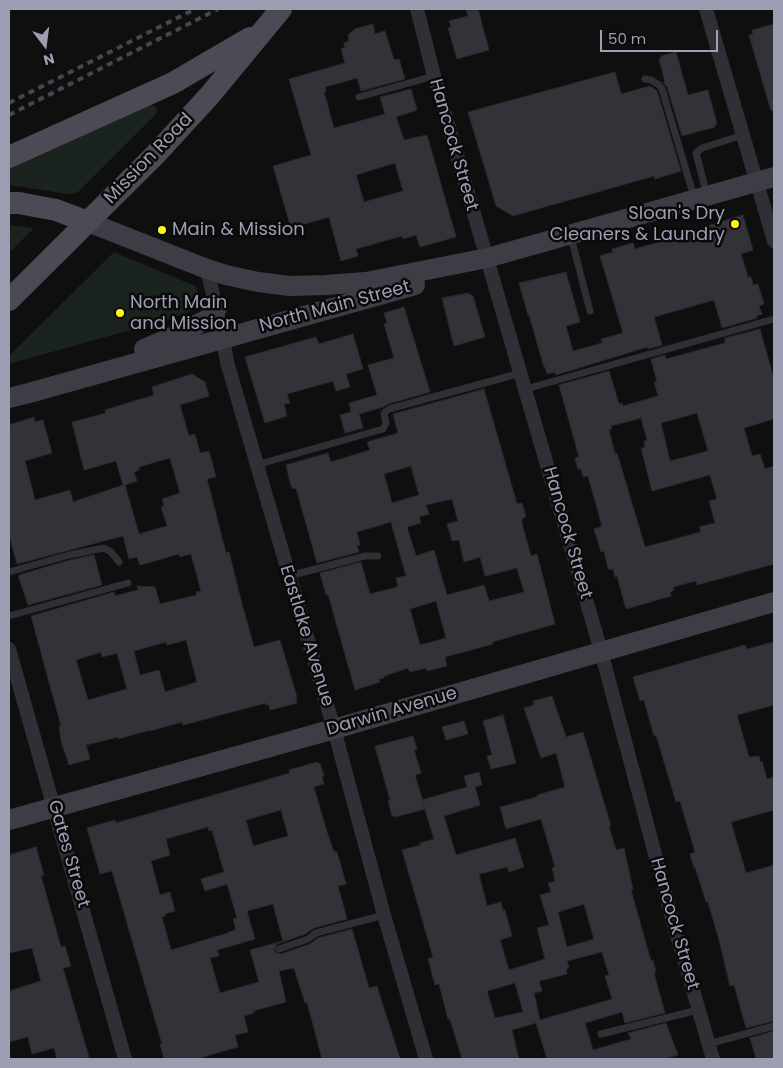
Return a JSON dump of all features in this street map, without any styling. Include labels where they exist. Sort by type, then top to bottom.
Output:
[{"type":"main road","name":"Mission Road","points":[[9,300],[154,155],[210,95],[280,9]]},
{"type":"main road","points":[[9,157],[173,83],[264,30]]},
{"type":"main road","name":"North Main Street","points":[[88,222],[207,269],[258,282],[290,286],[326,285],[366,282],[487,258],[766,179]]},
{"type":"main road","points":[[9,203],[56,210],[88,222]]},
{"type":"main road","name":"North Main Street","points":[[9,398],[428,282],[487,258]]},
{"type":"main road","points":[[99,374],[135,353],[210,318],[217,308]]},
{"type":"main road","name":"Darwin Avenue","points":[[9,820],[334,729],[774,602]]},
{"type":"street","name":"Hancock Street","points":[[416,9],[601,652],[672,918],[713,1059]]},
{"type":"street","points":[[706,9],[743,135],[766,179],[774,240]]},
{"type":"street","name":"Eastlake Avenue","points":[[207,269],[217,308],[226,362],[334,729],[384,914],[426,1059]]},
{"type":"street","name":"Gates Street","points":[[10,655],[125,1059]]},
{"type":"lane","points":[[359,97],[434,76]]},
{"type":"lane","points":[[645,79],[651,80],[662,89],[701,198]]},
{"type":"lane","points":[[701,198],[696,153],[702,148],[743,135]]},
{"type":"lane","points":[[570,234],[590,311]]},
{"type":"lane","points":[[526,389],[774,319]]},
{"type":"lane","points":[[256,465],[384,429],[386,422],[384,413],[389,409],[521,373]]},
{"type":"lane","points":[[9,572],[69,555],[104,548],[111,552],[119,562]]},
{"type":"lane","points":[[288,576],[365,556],[378,556]]},
{"type":"lane","points":[[9,616],[128,583]]},
{"type":"lane","points":[[279,949],[308,940],[316,933],[384,914]]},
{"type":"lane","points":[[601,1034],[698,1010]]},
{"type":"lane","points":[[708,1044],[774,1026]]},
{"type":"shaded area","points":[[149,105],[156,107],[157,113],[77,193],[68,194],[9,185],[9,166]]},
{"type":"shaded area","points":[[9,225],[34,228],[9,253]]},
{"type":"shaded area","points":[[114,252],[195,286],[199,293],[200,301],[198,306],[184,314],[166,320],[9,364],[9,356]]},
{"type":"building","points":[[466,9],[478,9],[489,50],[457,59],[448,28],[451,27],[449,21],[468,16]]},
{"type":"building","points":[[373,24],[375,34],[385,31],[394,60],[399,59],[405,79],[361,91],[357,78],[325,87],[326,91],[324,92],[334,128],[385,114],[380,97],[411,89],[417,110],[396,117],[404,140],[427,135],[456,237],[420,247],[416,235],[403,239],[402,236],[356,249],[358,256],[341,261],[329,217],[291,228],[273,166],[311,155],[289,79],[345,63],[341,49],[345,47],[344,43],[349,41],[348,35],[355,29]],"holes":[[[395,163],[403,191],[364,202],[356,175]]]},
{"type":"building","points":[[774,24],[774,110],[771,111],[749,35],[753,34],[752,30]]},
{"type":"building","points":[[676,52],[688,95],[708,90],[717,124],[715,127],[682,136],[667,87],[663,82],[665,82],[659,59],[661,56]]},
{"type":"building","points":[[615,72],[621,94],[650,86],[657,91],[681,171],[655,179],[654,176],[513,216],[496,206],[468,112]]},
{"type":"building","points":[[743,215],[753,250],[741,254],[748,277],[751,277],[753,285],[758,284],[764,304],[759,306],[762,314],[756,316],[757,318],[722,328],[714,300],[654,317],[662,345],[648,349],[647,347],[556,375],[555,372],[547,374],[519,283],[566,272],[580,322],[566,326],[573,351],[602,343],[601,339],[623,333],[600,256],[613,252],[612,249],[633,243],[635,249],[705,229],[704,227]]},
{"type":"building","points":[[468,293],[473,296],[485,337],[454,346],[442,298]]},
{"type":"building","points":[[404,307],[430,392],[359,414],[363,428],[345,433],[340,415],[351,412],[349,403],[377,395],[368,365],[394,358],[384,324],[387,323],[384,313]]},
{"type":"building","points":[[760,329],[774,379],[774,419],[744,428],[752,456],[760,454],[765,469],[774,466],[774,564],[697,585],[696,581],[673,587],[674,590],[670,592],[671,596],[626,609],[617,576],[615,577],[613,569],[610,570],[608,568],[604,551],[601,552],[594,529],[602,526],[588,476],[583,477],[581,469],[578,469],[575,458],[579,457],[559,385],[609,371],[619,404],[622,403],[623,406],[658,396],[654,382],[657,382],[651,359],[665,355],[666,359],[725,343],[725,338]],"holes":[[[697,413],[708,451],[670,461],[661,423]],[[641,418],[647,440],[644,441],[645,447],[641,448],[652,491],[710,475],[717,499],[709,501],[715,523],[699,527],[701,532],[645,547],[609,430],[612,429],[611,426]]]},
{"type":"building","points":[[353,334],[363,369],[346,374],[350,387],[336,391],[333,381],[287,394],[290,403],[284,404],[287,416],[265,423],[245,357],[316,337],[319,344]]},
{"type":"building","points":[[192,374],[205,382],[209,396],[180,405],[189,436],[195,434],[200,453],[209,451],[216,477],[207,479],[226,553],[229,552],[254,647],[280,640],[297,697],[297,703],[270,710],[269,705],[266,705],[266,703],[183,725],[182,722],[118,739],[118,737],[86,745],[90,759],[69,765],[61,741],[59,726],[61,726],[31,616],[114,592],[115,596],[138,590],[137,586],[155,587],[160,604],[197,595],[196,592],[201,591],[191,554],[180,557],[179,554],[140,565],[137,557],[129,559],[123,536],[17,564],[9,535],[9,425],[34,417],[35,422],[43,420],[52,453],[25,461],[35,500],[70,490],[73,502],[123,485],[116,461],[84,470],[72,422],[106,413],[105,410],[154,395],[152,387]],"holes":[[[170,458],[180,493],[162,499],[164,506],[161,507],[167,526],[139,534],[125,485],[137,481],[134,472],[139,470],[139,467]],[[186,640],[197,682],[165,692],[159,670],[140,675],[134,651],[166,642],[167,645]],[[101,652],[102,657],[117,653],[127,689],[88,700],[76,660]]]},
{"type":"building","points":[[484,389],[517,504],[522,503],[526,517],[522,518],[522,524],[531,556],[537,554],[555,624],[445,657],[447,666],[427,671],[426,668],[410,672],[408,668],[384,676],[384,678],[379,679],[380,682],[355,690],[328,594],[326,595],[320,573],[361,562],[370,594],[398,587],[396,578],[406,576],[391,522],[357,532],[360,545],[357,546],[359,552],[317,563],[296,488],[293,489],[291,486],[286,465],[328,453],[331,462],[370,450],[367,442],[398,433],[393,414]],"holes":[[[411,466],[419,495],[392,503],[384,474]],[[452,499],[458,521],[447,524],[452,541],[459,540],[464,562],[480,557],[485,576],[517,568],[524,592],[489,601],[484,585],[447,595],[434,550],[416,556],[407,527],[421,523],[419,517],[429,514],[426,505]],[[436,601],[446,638],[420,645],[410,609]]]},
{"type":"building","points":[[94,555],[102,585],[28,605],[19,575]]},
{"type":"building","points":[[774,642],[774,705],[737,715],[749,757],[759,756],[767,779],[774,777],[774,810],[731,822],[746,873],[774,865],[774,1021],[746,1028],[734,985],[730,986],[708,902],[706,902],[694,868],[690,854],[695,852],[680,801],[676,802],[644,700],[640,701],[633,677],[745,645],[747,649]]},
{"type":"building","points":[[552,696],[566,737],[583,732],[611,826],[609,827],[616,850],[624,848],[633,889],[631,890],[651,961],[653,960],[656,972],[654,973],[665,1013],[625,1023],[622,1012],[585,1023],[593,1050],[631,1039],[628,1033],[666,1023],[678,1055],[664,1059],[547,1059],[536,1023],[512,1030],[519,1059],[462,1059],[450,1019],[448,1019],[439,984],[435,985],[428,959],[433,957],[402,850],[434,839],[422,800],[467,787],[464,776],[479,772],[482,785],[475,787],[480,805],[444,816],[456,855],[515,838],[524,867],[509,872],[507,867],[479,874],[487,906],[501,902],[503,910],[505,910],[512,936],[500,940],[509,970],[545,959],[537,928],[549,925],[540,895],[551,892],[548,883],[555,881],[552,868],[555,867],[541,819],[506,829],[500,807],[565,787],[556,753],[541,758],[524,708],[534,705],[533,701]],"holes":[[[584,904],[594,939],[567,947],[558,912]],[[602,952],[609,975],[605,976],[612,999],[540,1020],[534,993],[542,991],[539,981],[567,974],[566,969],[569,968],[567,961]],[[515,983],[523,1012],[495,1018],[487,991]]]},
{"type":"building","points":[[503,715],[516,763],[491,769],[487,756],[492,755],[483,721]]},
{"type":"building","points":[[464,721],[468,734],[446,740],[442,727]]},
{"type":"building","points":[[413,736],[417,749],[414,750],[421,773],[415,775],[425,809],[395,817],[392,816],[388,801],[390,800],[375,746]]},
{"type":"building","points":[[317,762],[318,764],[320,763],[324,784],[314,787],[326,829],[334,852],[337,852],[346,884],[338,886],[347,919],[314,928],[305,934],[277,944],[274,950],[276,953],[281,954],[310,944],[318,938],[352,929],[369,988],[377,986],[400,1059],[322,1059],[307,1002],[305,1003],[294,968],[279,971],[286,1002],[253,1011],[254,1013],[244,1016],[248,1032],[235,1035],[238,1047],[196,1059],[164,1059],[160,1044],[162,1044],[112,871],[100,874],[87,828],[115,820],[116,823],[256,783],[290,773],[289,770]],"holes":[[[281,810],[288,836],[253,846],[246,820]],[[208,827],[209,831],[212,830],[224,872],[201,879],[205,891],[227,884],[237,918],[233,919],[236,930],[171,950],[162,917],[175,911],[170,892],[160,895],[151,861],[170,855],[166,839]],[[273,904],[283,941],[250,950],[259,982],[220,993],[210,958],[219,956],[217,950],[255,939],[247,911]]]},
{"type":"building","points":[[36,847],[44,875],[41,876],[61,947],[65,946],[71,966],[63,968],[89,1057],[81,1059],[57,1059],[54,1048],[32,1054],[28,1037],[9,1042],[9,991],[41,981],[32,948],[9,953],[9,855]]},
{"type":"building","points":[[774,1031],[774,1059],[756,1059],[750,1038]]},
{"type":"railway","points":[[9,103],[195,9]]},
{"type":"railway","points":[[9,115],[218,9]]},
{"type":"place","name":"Sloan's Dry Cleaners & Laundry","points":[[735,224]]},
{"type":"place","name":"Main & Mission","points":[[162,230]]},
{"type":"place","name":"North Main and Mission","points":[[120,313]]}]
